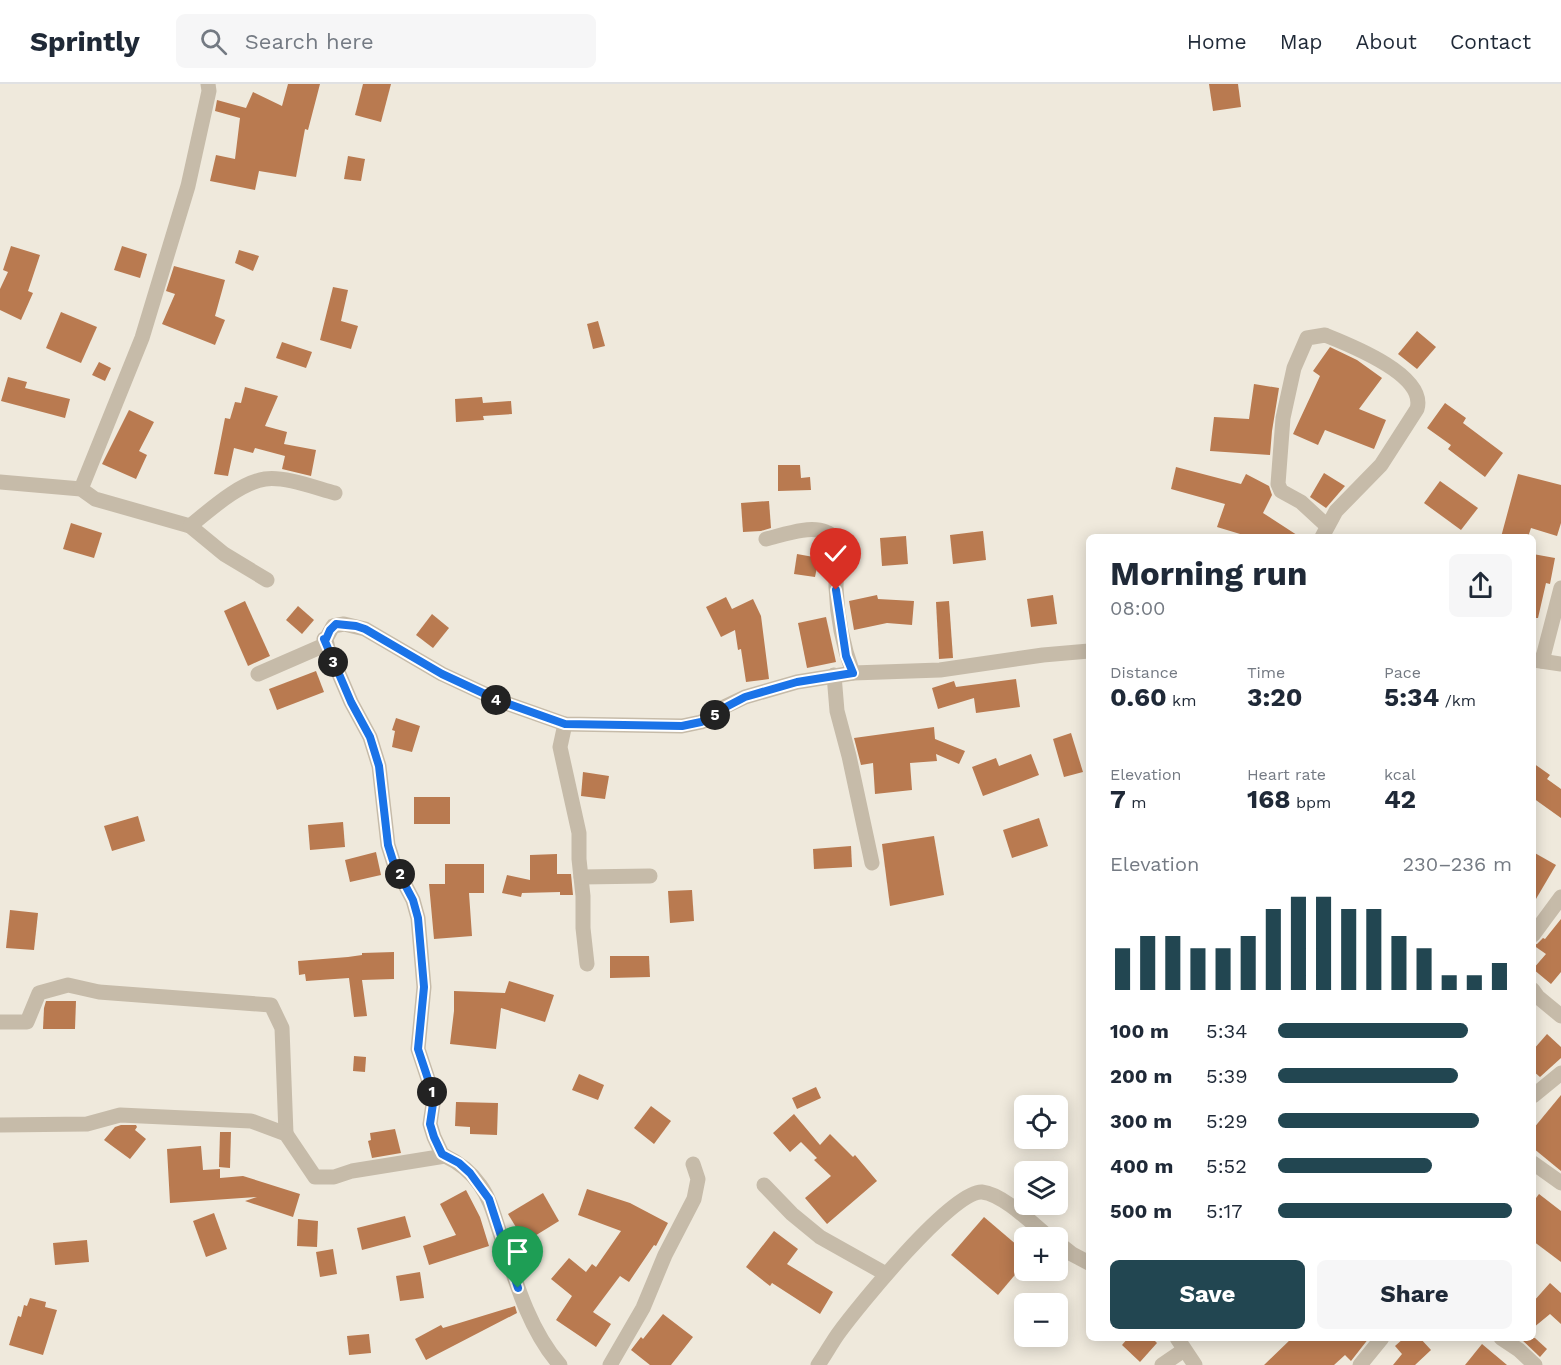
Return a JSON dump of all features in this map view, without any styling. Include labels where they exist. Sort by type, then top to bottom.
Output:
[{"type":"street","points":[[81,489],[142,338],[188,186],[209,91],[208,84]]},
{"type":"street","points":[[1319,335],[1325,335],[1362,350],[1378,359],[1412,385],[1419,398],[1418,409],[1381,465],[1372,477],[1342,502],[1325,532],[1301,502],[1281,491],[1278,484],[1283,418],[1294,368],[1306,339],[1319,335]]},
{"type":"street","points":[[190,526],[230,494],[264,479],[280,479],[335,493]]},
{"type":"street","points":[[0,482],[81,489],[95,499],[190,526],[224,554],[267,580]]},
{"type":"street","points":[[766,539],[810,530],[819,530],[832,536],[837,550],[836,590],[840,627],[846,656],[853,673]]},
{"type":"street","points":[[1561,588],[1537,661],[1561,664]]},
{"type":"street","points":[[560,1365],[536,1327],[518,1288],[489,1199],[470,1173],[459,1163],[442,1154],[434,1137],[430,1124],[434,1097],[418,1049],[424,987],[418,918],[413,900],[394,864],[388,845],[379,766],[372,743],[324,639],[330,630],[336,624],[356,626],[442,674],[500,701],[565,724],[682,726],[713,717],[724,708],[745,697],[797,682],[834,675],[940,670],[1042,655],[1086,651]]},
{"type":"street","points":[[258,674],[327,644]]},
{"type":"street","points":[[834,675],[837,711],[872,862]]},
{"type":"street","points":[[565,724],[560,747],[579,833],[583,896],[582,928],[587,964]]},
{"type":"street","points":[[581,877],[650,876]]},
{"type":"street","points":[[1536,931],[1561,897]]},
{"type":"street","points":[[0,1022],[27,1022],[39,993],[68,985],[99,992],[271,1005],[282,1028],[286,1134],[315,1177],[334,1177],[352,1171],[445,1156]]},
{"type":"street","points":[[1536,994],[1561,1016]]},
{"type":"street","points":[[1536,1094],[1561,1073]]},
{"type":"street","points":[[1,1125],[87,1124],[120,1115],[252,1120],[286,1134]]},
{"type":"street","points":[[610,1365],[643,1308],[665,1255],[694,1199],[698,1179],[693,1164]]},
{"type":"street","points":[[1536,1165],[1561,1184]]},
{"type":"street","points":[[764,1185],[792,1214],[820,1237],[886,1274]]},
{"type":"street","points":[[818,1365],[837,1336],[886,1274],[946,1212],[973,1193],[991,1194],[1036,1227]]},
{"type":"street","points":[[1068,1249],[1086,1261]]},
{"type":"street","points":[[1360,1365],[1380,1341]]},
{"type":"street","points":[[1506,1341],[1520,1350],[1535,1365]]},
{"type":"street","points":[[1162,1365],[1180,1344],[1195,1365]]},
{"type":"building","points":[[288,84],[320,84],[308,130],[305,129],[296,177],[259,171],[255,190],[210,181],[216,155],[235,159],[240,118],[215,111],[217,100],[246,108],[253,92],[282,106]]},
{"type":"building","points":[[363,84],[391,84],[381,122],[355,115]]},
{"type":"building","points":[[1209,84],[1238,84],[1241,107],[1213,111]]},
{"type":"building","points":[[348,156],[365,159],[361,181],[344,179]]},
{"type":"building","points":[[11,246],[40,255],[28,291],[33,293],[21,320],[0,310],[0,289],[8,272],[3,270]]},
{"type":"building","points":[[122,246],[147,254],[140,278],[114,270]]},
{"type":"building","points":[[239,250],[259,256],[253,271],[235,263]]},
{"type":"building","points":[[174,266],[225,280],[215,316],[225,320],[215,345],[162,324],[175,294],[166,291]]},
{"type":"building","points":[[333,287],[348,290],[341,321],[358,326],[351,349],[320,340]]},
{"type":"building","points":[[61,312],[97,327],[81,363],[46,348]]},
{"type":"building","points":[[598,321],[605,346],[593,349],[587,324]]},
{"type":"building","points":[[1417,331],[1436,347],[1417,369],[1398,354]]},
{"type":"building","points":[[282,342],[312,352],[306,368],[276,358]]},
{"type":"building","points":[[1330,347],[1357,360],[1382,378],[1359,409],[1386,420],[1374,449],[1325,430],[1318,445],[1293,434],[1320,376],[1313,371]]},
{"type":"building","points":[[99,362],[111,368],[105,381],[92,375]]},
{"type":"building","points":[[8,377],[27,382],[25,388],[70,399],[65,418],[1,401]]},
{"type":"building","points":[[1254,384],[1279,388],[1270,455],[1210,451],[1214,417],[1249,419]]},
{"type":"building","points":[[245,387],[278,396],[265,426],[287,432],[284,444],[316,450],[311,476],[282,469],[285,456],[255,448],[253,453],[234,448],[228,476],[214,474],[225,418],[230,419],[235,402],[241,403]]},
{"type":"building","points":[[482,397],[483,403],[511,401],[512,414],[483,416],[484,420],[456,422],[455,399]]},
{"type":"building","points":[[1445,403],[1466,418],[1463,423],[1503,453],[1485,477],[1448,449],[1451,445],[1427,428]]},
{"type":"building","points":[[129,410],[154,422],[139,451],[147,455],[136,479],[102,464]]},
{"type":"building","points":[[778,465],[800,465],[801,478],[810,477],[811,490],[778,491]]},
{"type":"building","points":[[1176,467],[1241,484],[1246,474],[1269,486],[1272,495],[1263,513],[1295,534],[1240,534],[1217,527],[1225,504],[1171,489]]},
{"type":"building","points":[[1324,473],[1345,486],[1326,508],[1310,497]]},
{"type":"building","points":[[1518,474],[1561,485],[1561,523],[1557,536],[1531,528],[1529,534],[1502,534]]},
{"type":"building","points":[[1440,481],[1478,508],[1461,530],[1424,503]]},
{"type":"building","points":[[769,501],[771,528],[743,532],[741,503]]},
{"type":"building","points":[[71,523],[102,533],[94,558],[63,549]]},
{"type":"building","points":[[983,531],[986,560],[953,564],[950,535]]},
{"type":"building","points":[[906,536],[908,564],[882,566],[880,538]]},
{"type":"building","points":[[797,554],[819,558],[815,577],[794,574]]},
{"type":"building","points":[[1536,555],[1555,558],[1550,584],[1546,583],[1538,618],[1536,618]]},
{"type":"building","points":[[877,595],[878,599],[914,601],[912,625],[887,623],[854,630],[849,601]]},
{"type":"building","points":[[1053,595],[1057,624],[1031,627],[1027,599]]},
{"type":"building","points":[[726,597],[732,609],[753,599],[761,616],[769,679],[746,682],[741,649],[738,650],[735,630],[721,637],[706,607]]},
{"type":"building","points":[[245,601],[270,656],[248,666],[224,611]]},
{"type":"building","points":[[949,601],[953,658],[939,659],[936,602]]},
{"type":"building","points":[[298,606],[314,620],[302,634],[286,620]]},
{"type":"building","points":[[432,614],[449,628],[433,648],[416,635]]},
{"type":"building","points":[[826,617],[836,662],[807,668],[798,623]]},
{"type":"building","points":[[316,671],[324,692],[277,710],[269,689]]},
{"type":"building","points":[[1016,679],[1020,707],[976,713],[974,698],[938,709],[932,688],[954,681],[956,687]]},
{"type":"building","points":[[396,718],[420,726],[412,752],[392,747],[395,731],[392,730]]},
{"type":"building","points":[[934,727],[935,739],[965,751],[959,764],[936,754],[937,761],[910,763],[912,790],[875,794],[873,763],[861,765],[854,738]]},
{"type":"building","points":[[1071,733],[1083,772],[1064,777],[1053,739]]},
{"type":"building","points":[[1031,754],[1039,775],[983,796],[972,767],[996,758],[999,766]]},
{"type":"building","points":[[1536,765],[1550,775],[1547,779],[1561,789],[1561,818],[1536,800]]},
{"type":"building","points":[[583,772],[609,776],[605,799],[581,796]]},
{"type":"building","points":[[414,797],[450,797],[450,824],[414,824]]},
{"type":"building","points":[[138,816],[145,841],[112,851],[104,826]]},
{"type":"building","points":[[1039,818],[1048,846],[1012,858],[1003,830]]},
{"type":"building","points":[[343,822],[345,847],[310,850],[308,825]]},
{"type":"building","points":[[934,836],[944,895],[890,906],[882,844]]},
{"type":"building","points":[[851,846],[852,867],[814,869],[813,849]]},
{"type":"building","points":[[376,852],[381,875],[350,882],[345,860]]},
{"type":"building","points":[[557,854],[557,874],[571,874],[573,895],[560,895],[560,892],[522,893],[521,897],[502,893],[507,875],[530,880],[530,855]]},
{"type":"building","points":[[1536,854],[1556,865],[1536,899]]},
{"type":"building","points":[[445,864],[484,864],[484,893],[469,893],[472,936],[434,939],[429,884],[445,884]]},
{"type":"building","points":[[692,890],[694,921],[670,923],[668,891]]},
{"type":"building","points":[[10,910],[38,913],[34,950],[6,948]]},
{"type":"building","points":[[1561,919],[1561,972],[1551,984],[1536,972],[1536,966],[1546,954],[1536,947],[1536,944],[1543,938],[1545,939]]},
{"type":"building","points":[[394,952],[394,979],[362,980],[367,1016],[354,1017],[349,978],[306,981],[305,974],[299,975],[298,961],[348,957],[362,955],[362,953]]},
{"type":"building","points":[[610,956],[649,956],[650,977],[610,978]]},
{"type":"building","points":[[509,981],[554,995],[545,1022],[501,1008],[496,1049],[450,1044],[454,991],[505,993]]},
{"type":"building","points":[[46,1001],[76,1001],[75,1029],[43,1029]]},
{"type":"building","points":[[1547,1034],[1561,1047],[1561,1058],[1540,1077],[1536,1074],[1536,1047]]},
{"type":"building","points":[[354,1056],[366,1057],[365,1072],[353,1071]]},
{"type":"building","points":[[579,1074],[604,1085],[598,1100],[572,1090]]},
{"type":"building","points":[[816,1087],[821,1098],[797,1109],[792,1098]]},
{"type":"building","points":[[1561,1095],[1561,1171],[1536,1150],[1536,1125]]},
{"type":"building","points":[[456,1102],[498,1103],[497,1135],[470,1134],[470,1127],[455,1126]]},
{"type":"building","points":[[651,1106],[671,1121],[654,1144],[634,1128]]},
{"type":"building","points":[[794,1114],[820,1145],[830,1134],[853,1157],[855,1155],[877,1181],[827,1224],[805,1198],[831,1176],[814,1160],[817,1158],[801,1142],[790,1152],[773,1133]]},
{"type":"building","points":[[136,1125],[135,1130],[146,1139],[130,1159],[104,1140],[115,1127]]},
{"type":"building","points":[[395,1129],[401,1153],[372,1158],[368,1141],[371,1140],[370,1133]]},
{"type":"building","points":[[220,1132],[231,1132],[230,1168],[219,1167]]},
{"type":"building","points":[[201,1146],[203,1170],[220,1169],[220,1178],[243,1176],[300,1194],[293,1217],[245,1201],[257,1197],[170,1203],[167,1149]]},
{"type":"building","points":[[587,1189],[630,1203],[668,1223],[656,1246],[654,1245],[629,1282],[620,1276],[593,1312],[611,1324],[596,1347],[556,1320],[572,1296],[551,1279],[569,1258],[586,1272],[592,1264],[596,1267],[621,1231],[578,1215]]},
{"type":"building","points":[[466,1190],[480,1217],[489,1246],[429,1265],[423,1246],[456,1235],[440,1204]]},
{"type":"building","points":[[543,1193],[559,1221],[525,1242],[508,1214]]},
{"type":"building","points":[[1539,1194],[1561,1211],[1561,1262],[1536,1243],[1536,1198]]},
{"type":"building","points":[[214,1213],[227,1249],[206,1257],[193,1221]]},
{"type":"building","points":[[405,1216],[411,1237],[362,1250],[357,1228]]},
{"type":"building","points":[[984,1217],[1014,1242],[1014,1276],[998,1295],[951,1255]]},
{"type":"building","points":[[298,1219],[318,1221],[317,1247],[297,1246]]},
{"type":"building","points":[[774,1231],[798,1249],[787,1264],[833,1292],[820,1314],[772,1283],[770,1286],[746,1267]]},
{"type":"building","points":[[87,1240],[89,1262],[55,1265],[53,1243]]},
{"type":"building","points":[[333,1249],[337,1274],[320,1277],[316,1252]]},
{"type":"building","points":[[420,1272],[424,1298],[400,1301],[396,1276]]},
{"type":"building","points":[[1550,1283],[1561,1293],[1561,1324],[1550,1314],[1536,1326],[1536,1299]]},
{"type":"building","points":[[30,1298],[46,1302],[45,1307],[57,1310],[43,1355],[9,1345],[18,1316],[21,1317],[24,1305],[27,1306]]},
{"type":"building","points":[[515,1306],[517,1313],[426,1360],[415,1339],[441,1325],[443,1328]]},
{"type":"building","points":[[663,1314],[693,1337],[671,1365],[650,1365],[631,1350]]},
{"type":"building","points":[[369,1334],[371,1353],[349,1355],[347,1336]]},
{"type":"building","points":[[1536,1339],[1547,1349],[1540,1357],[1523,1341],[1536,1341]]},
{"type":"building","points":[[1125,1341],[1155,1341],[1157,1343],[1140,1362],[1122,1345]]},
{"type":"building","points":[[1289,1341],[1367,1341],[1351,1361],[1345,1355],[1334,1365],[1264,1365]]},
{"type":"building","points":[[1401,1341],[1423,1341],[1431,1350],[1415,1365],[1393,1365],[1402,1354],[1395,1346]]},
{"type":"building","points":[[1482,1344],[1507,1365],[1465,1365]]},
{"type":"route","points":[[518,1288],[489,1199],[481,1185],[470,1173],[459,1163],[442,1154],[430,1124],[434,1097],[418,1049],[424,987],[418,918],[413,900],[394,864],[388,845],[379,766],[370,737],[351,702],[324,639],[336,624],[365,629],[442,674],[500,701],[565,724],[682,726],[713,717],[724,708],[745,697],[797,682],[853,673],[846,656],[840,627],[836,590]]}]
